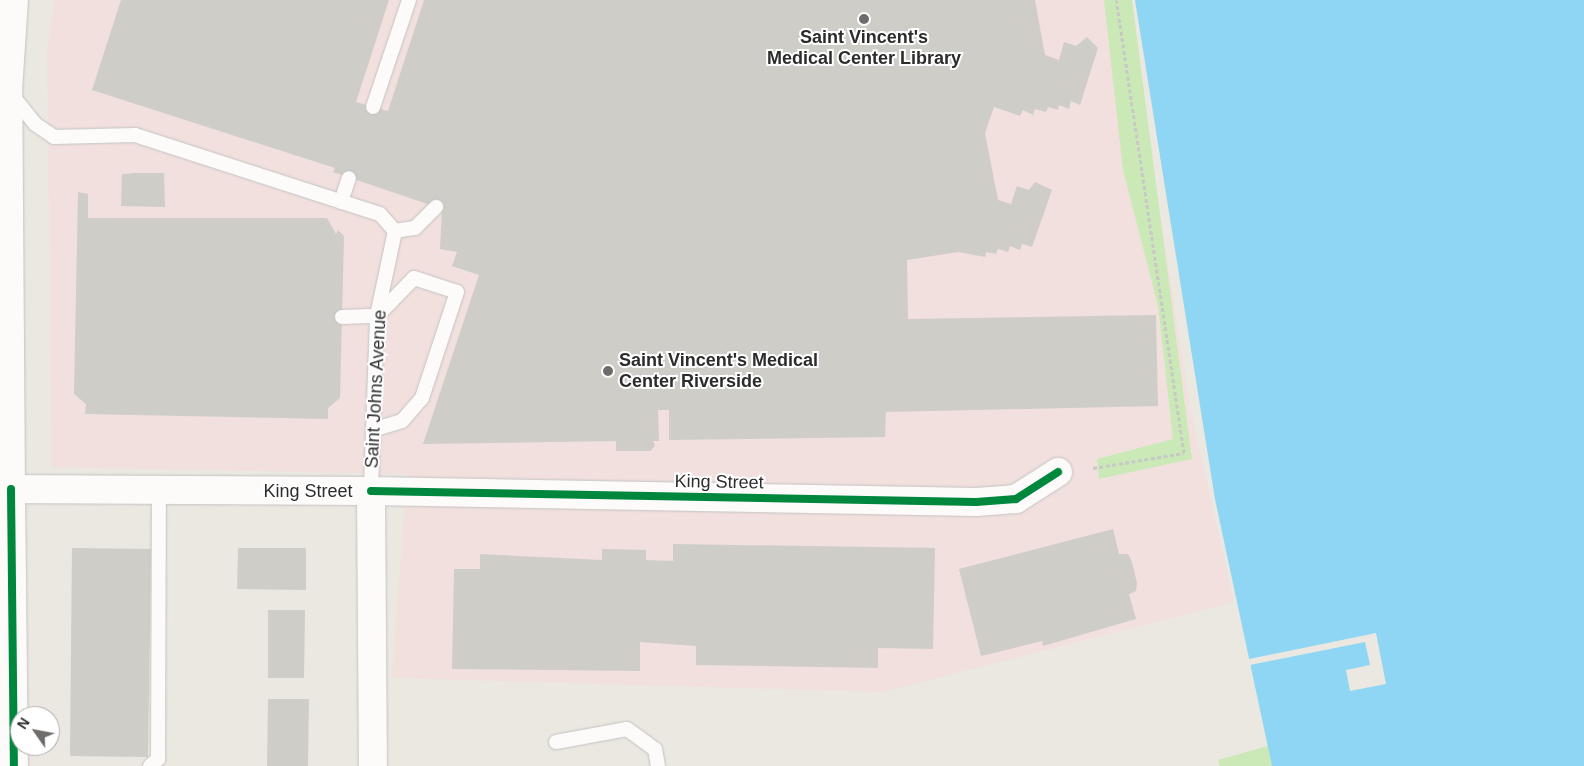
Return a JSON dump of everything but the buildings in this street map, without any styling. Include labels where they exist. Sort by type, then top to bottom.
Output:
[{"type":"main road","points":[[14,0],[8,90],[6,489],[14,766]]},
{"type":"main road","name":"King Street","points":[[6,489],[371,491],[976,502],[1016,500],[1058,472]]},
{"type":"main road","name":"Saint Johns Avenue","points":[[371,491],[373,766]]},
{"type":"lane","points":[[372,107],[409,0]]},
{"type":"lane","points":[[8,90],[35,124],[54,137],[135,135],[380,214],[394,232],[415,228],[436,207]]},
{"type":"lane","points":[[341,202],[349,178]]},
{"type":"lane","name":"Saint Johns Avenue","points":[[371,491],[378,316],[394,232]]},
{"type":"lane","points":[[342,317],[378,316],[414,278],[457,292],[422,398],[402,421],[373,430]]},
{"type":"lane","points":[[150,766],[158,759],[159,490]]},
{"type":"lane","points":[[556,742],[627,729],[654,749],[658,766]]},
{"type":"path","points":[[1093,468],[1184,453],[1116,0]]},
{"type":"shaded area","name":"Saint Vincent's Medical Center Riverside","points":[[55,0],[1104,0],[1113,53],[1123,170],[1158,306],[1173,439],[1097,459],[1099,479],[1192,459],[1154,176],[1191,412],[1234,602],[882,692],[392,678],[407,474],[52,467],[47,50]]},
{"type":"green space","points":[[1104,0],[1132,0],[1192,459],[1099,479],[1097,459],[1173,439],[1158,306],[1123,170]]},
{"type":"green space","points":[[1268,746],[1272,766],[1220,766],[1218,760]]},
{"type":"water","points":[[1135,0],[1584,0],[1584,766],[1272,766],[1215,499]]},
{"type":"pier","points":[[1376,633],[1386,684],[1350,691],[1346,670],[1370,665],[1365,642],[1250,665],[1249,659]]},
{"type":"cycle path","points":[[371,491],[976,502],[1016,499],[1058,472]]},
{"type":"cycle path","points":[[11,489],[14,766]]},
{"type":"place","name":"Saint Vincent's Medical Center Library","points":[[864,19]]},
{"type":"place","name":"Saint Vincent's Medical Center Riverside","points":[[608,371]]}]
